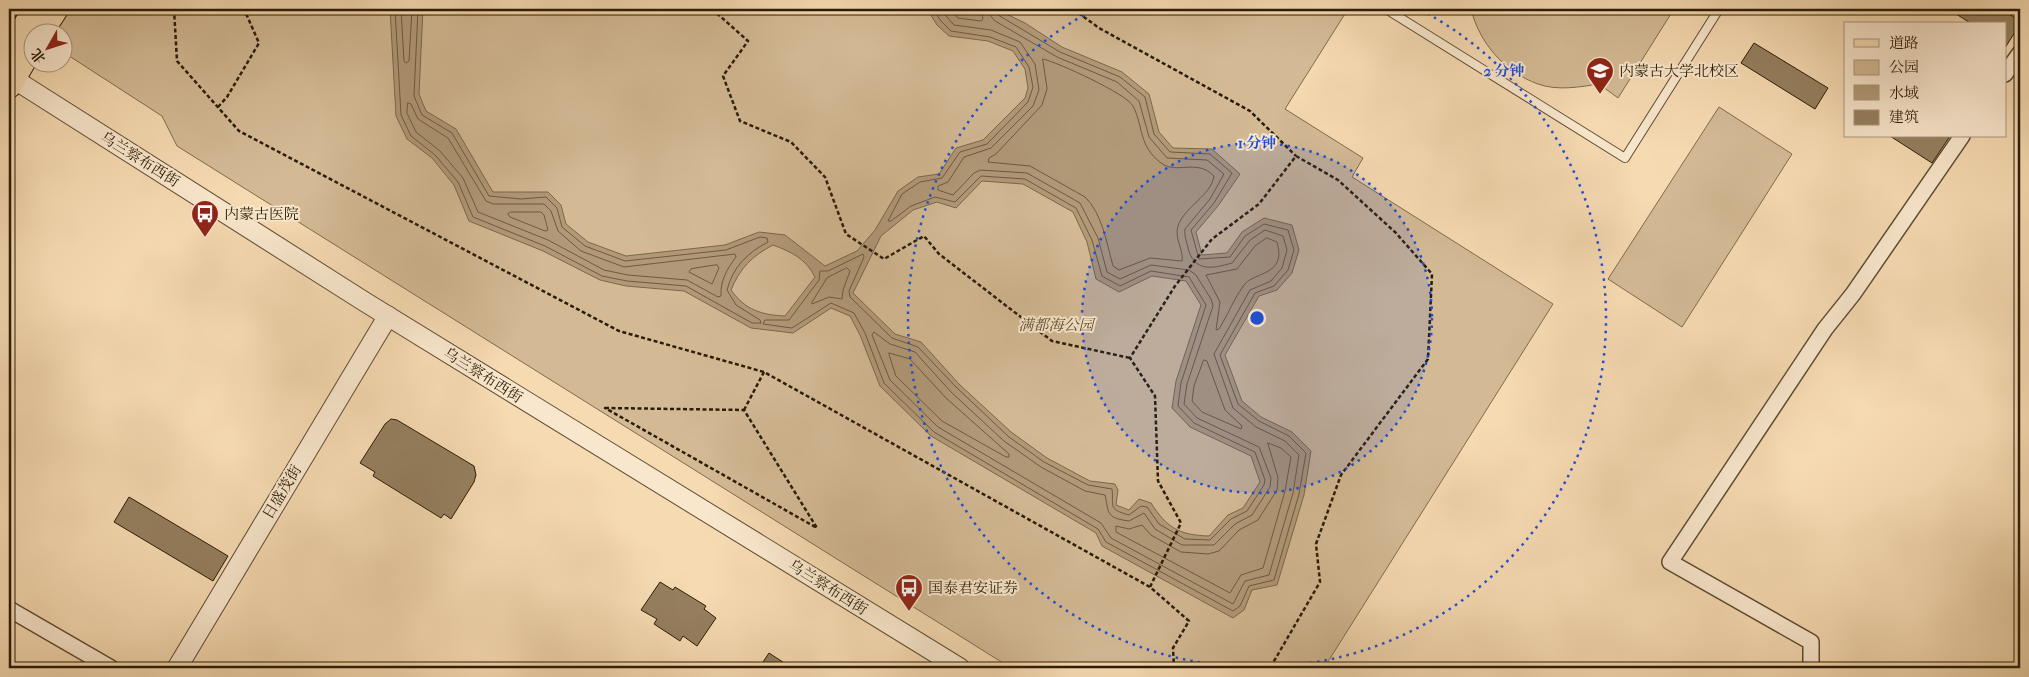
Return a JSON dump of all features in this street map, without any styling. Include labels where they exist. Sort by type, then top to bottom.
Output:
[{"type":"highway","points":[[9,29],[21,9]]},
{"type":"highway","points":[[9,53],[36,9]]},
{"type":"main road","points":[[48,22],[56,9]]},
{"type":"main road","points":[[10,80],[22,62]]},
{"type":"street","points":[[2006,73],[2020,52]]},
{"type":"street","name":"乌兰察布西街","points":[[10,80],[388,316],[960,668]]},
{"type":"street","points":[[1810,668],[1811,642],[1670,562],[1825,330],[1853,294],[1961,138]]},
{"type":"street","name":"日盛茂街","points":[[177,668],[388,316]]},
{"type":"street","points":[[9,609],[111,668]]},
{"type":"lane","points":[[1386,9],[1625,158],[1719,9]]},
{"type":"path","points":[[174,9],[177,61],[239,131],[619,331],[764,372],[1150,587],[1189,622],[1173,648],[1174,668]]},
{"type":"path","points":[[218,107],[226,98],[259,43],[244,9]]},
{"type":"path","points":[[712,9],[748,42],[723,76],[740,121],[791,142],[825,177],[846,234],[884,259],[924,236],[939,254],[1052,341],[1130,358],[1155,396],[1158,481],[1181,523],[1150,587]]},
{"type":"path","points":[[1073,9],[1099,28],[1250,111],[1296,156],[1338,180],[1396,233],[1432,274],[1428,359],[1341,475],[1316,544],[1320,582],[1270,668]]},
{"type":"path","points":[[1130,358],[1175,286],[1212,239],[1260,204],[1296,156]]},
{"type":"path","points":[[744,410],[764,372]]},
{"type":"path","points":[[605,408],[734,410],[744,410],[817,528],[605,408]]},
{"type":"green space","name":"满都海公园","points":[[68,9],[1348,9],[1285,109],[1363,158],[1352,177],[1553,304],[1324,668],[1011,668],[177,146],[162,116],[72,58],[72,22],[60,22]]},
{"type":"green space","points":[[1471,9],[1674,9],[1618,98],[1599,84],[1568,88],[1545,86],[1514,72],[1504,64],[1487,44],[1480,33]]},
{"type":"green space","points":[[1719,107],[1792,154],[1682,327],[1608,279]]},
{"type":"water","points":[[390,9],[423,9],[419,94],[426,111],[456,129],[493,192],[548,192],[561,205],[566,224],[588,242],[626,256],[725,245],[759,232],[785,235],[825,266],[857,251],[875,230],[898,191],[918,177],[939,174],[956,148],[983,140],[1025,98],[1028,88],[1025,69],[1013,51],[988,41],[949,36],[937,25],[927,9],[996,9],[1025,23],[1062,47],[1122,72],[1149,94],[1159,132],[1173,148],[1212,149],[1240,174],[1218,206],[1196,232],[1202,255],[1227,253],[1242,232],[1264,218],[1292,225],[1299,250],[1292,273],[1277,290],[1259,296],[1225,355],[1242,401],[1261,417],[1292,432],[1311,451],[1304,495],[1277,585],[1252,590],[1244,610],[1233,618],[1102,546],[1096,533],[931,436],[880,386],[860,335],[850,316],[831,308],[793,333],[751,328],[684,291],[626,286],[600,280],[543,251],[469,221],[454,185],[432,158],[407,139],[396,116]],"holes":[[[982,181],[1023,184],[1073,212],[1087,242],[1096,279],[1119,292],[1152,276],[1186,281],[1201,305],[1176,381],[1172,408],[1190,427],[1251,456],[1260,482],[1243,508],[1228,515],[1209,536],[1182,532],[1168,524],[1151,503],[1139,499],[1129,510],[1116,505],[1118,490],[1115,484],[1090,481],[1047,458],[1011,432],[959,384],[921,342],[895,334],[853,293],[881,236],[913,210],[937,202],[956,208]],[[773,245],[798,257],[807,265],[815,277],[785,316],[761,313],[748,307],[731,290],[738,275],[748,263]]]},
{"type":"building","points":[[1948,9],[2001,9],[2020,21],[2020,24],[2006,46],[2006,22],[1969,22]]},
{"type":"building","points":[[1754,43],[1828,88],[1815,109],[1741,63]]},
{"type":"building","points":[[1893,138],[1949,138],[1932,163]]},
{"type":"building","points":[[391,419],[397,420],[474,466],[476,475],[474,482],[451,519],[444,514],[441,518],[373,476],[375,472],[360,463],[385,424]]},
{"type":"building","points":[[129,497],[228,556],[213,581],[114,522]]},
{"type":"building","points":[[660,582],[673,590],[675,587],[706,606],[704,609],[716,618],[697,646],[683,636],[680,641],[654,624],[657,619],[641,610]]},
{"type":"building","points":[[769,653],[792,668],[759,668]]},
{"type":"place","name":"内蒙古大学北校区","points":[[1600,95]]},
{"type":"place","name":"内蒙古医院","points":[[205,238]]},
{"type":"place","name":"国泰君安证券","points":[[909,612]]}]
